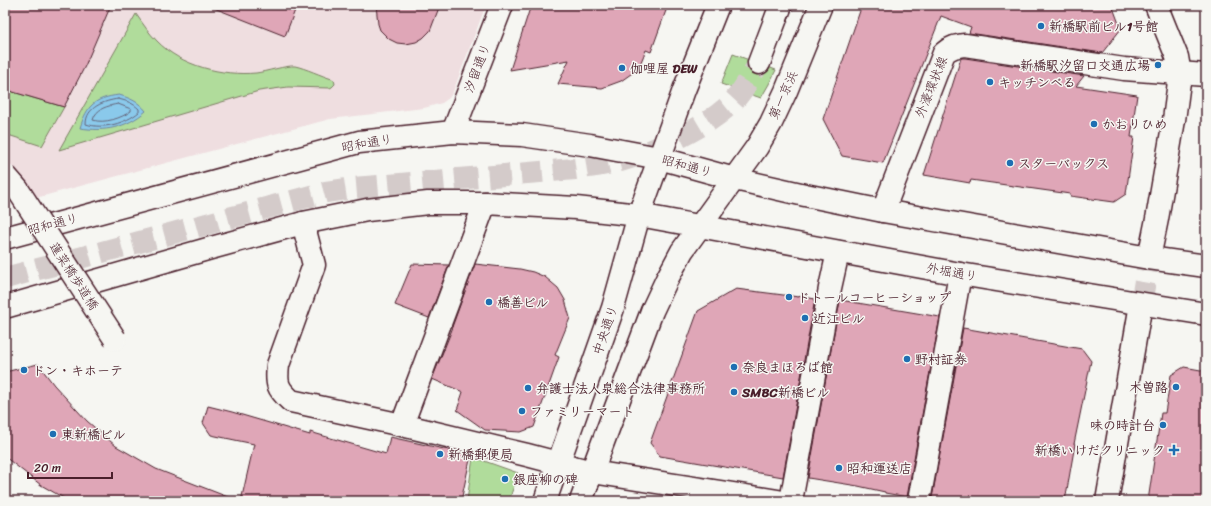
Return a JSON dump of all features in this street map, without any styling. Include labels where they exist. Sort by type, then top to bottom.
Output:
[{"type":"main road","name":"汐留通り","points":[[452,132],[502,5]]},
{"type":"main road","points":[[661,160],[684,90],[718,5]]},
{"type":"main road","points":[[759,64],[782,5]]},
{"type":"main road","name":"第一京浜","points":[[735,179],[771,123],[786,91],[821,5]]},
{"type":"main road","points":[[1149,258],[1158,219],[1172,135],[1180,74],[1177,57],[1156,5]]},
{"type":"main road","name":"外濠環状線","points":[[883,211],[944,53],[956,46],[965,45],[1124,69],[1206,75]]},
{"type":"main road","name":"昭和通り","points":[[9,235],[359,142],[452,132],[522,135],[590,145],[661,160],[735,179]]},
{"type":"main road","name":"中央通り","points":[[545,501],[613,308],[639,215],[661,160]]},
{"type":"main road","name":"蓮菜橋歩道橋","points":[[5,175],[18,190],[115,339]]},
{"type":"main road","points":[[581,501],[652,311],[666,279],[699,227],[735,179],[805,196],[883,211],[1149,258],[1206,266]]},
{"type":"main road","points":[[5,307],[304,223],[382,208],[428,203],[485,203],[576,208],[639,215],[699,227]]},
{"type":"main road","points":[[402,426],[485,203]]},
{"type":"main road","points":[[304,223],[314,264],[278,365],[276,380],[282,392],[291,401],[558,462],[592,472],[778,501]]},
{"type":"main road","name":"外堀通り","points":[[699,227],[960,274],[1206,314]]},
{"type":"main road","points":[[791,501],[838,252]]},
{"type":"main road","points":[[919,501],[960,274]]},
{"type":"main road","points":[[1107,501],[1141,304]]},
{"type":"shaded area","points":[[5,5],[486,5],[453,92],[449,98],[442,103],[424,108],[330,119],[32,199],[5,202]]},
{"type":"green space","points":[[136,14],[151,35],[167,50],[190,63],[203,68],[243,74],[295,66],[332,79],[334,80],[335,84],[330,88],[288,87],[259,91],[59,150]]},
{"type":"green space","points":[[733,54],[776,70],[761,98],[721,84]]},
{"type":"green space","points":[[5,86],[13,92],[64,107],[42,146],[5,134]]},
{"type":"green space","points":[[473,457],[518,473],[509,501],[467,501]]},
{"type":"water","points":[[119,95],[134,101],[146,111],[123,125],[107,129],[80,128],[89,108],[93,104],[104,98]]},
{"type":"building","points":[[5,5],[111,5],[85,66],[64,107],[13,92],[5,86]]},
{"type":"building","points":[[297,5],[285,36],[209,6]]},
{"type":"building","points":[[376,5],[440,5],[430,31],[416,42],[406,44],[397,43],[389,39],[380,30]]},
{"type":"building","points":[[531,5],[668,5],[651,52],[646,50],[638,69],[621,81],[602,88],[558,84],[569,60],[510,70]]},
{"type":"building","points":[[862,5],[1112,5],[1121,29],[1102,53],[969,33],[971,27],[941,16],[883,163],[842,156],[823,119]]},
{"type":"building","points":[[961,58],[1084,76],[1076,86],[1137,95],[1131,137],[1134,137],[1126,194],[1114,202],[1070,196],[1070,194],[971,180],[970,183],[924,175]]},
{"type":"building","points":[[412,264],[449,265],[429,318],[395,305]]},
{"type":"building","points":[[475,264],[520,269],[545,277],[558,288],[565,300],[570,318],[555,355],[559,357],[534,427],[521,432],[485,430],[457,410],[463,392],[432,379],[453,327]]},
{"type":"building","name":"SMBC新橋ビル","points":[[736,289],[815,299],[783,477],[660,456],[650,443],[698,311]]},
{"type":"building","points":[[840,300],[940,317],[907,497],[858,486],[808,478]]},
{"type":"building","points":[[963,328],[1082,349],[1091,361],[1074,444],[1065,501],[950,501],[932,498]]},
{"type":"building","name":"東新橋ビル","points":[[38,364],[54,385],[87,421],[116,446],[156,469],[233,499],[233,501],[69,501],[41,485],[5,457],[5,372]]},
{"type":"building","points":[[1184,367],[1206,371],[1206,501],[1148,501],[1161,413],[1165,413],[1171,375]]},
{"type":"building","points":[[208,406],[310,435],[310,432],[386,454],[390,437],[471,455],[461,501],[241,501],[254,444],[211,435],[203,423]]},
{"type":"tunnel","points":[[5,278],[326,192],[353,188],[575,169],[620,161],[647,152],[676,139],[716,116],[736,98],[759,63]]},
{"type":"tunnel","points":[[1141,304],[1149,258]]},
{"type":"place","name":"新橋駅前ビル1号館","points":[[1041,26]]},
{"type":"place","name":"新橋駅汐留口交通広場","points":[[1158,65]]},
{"type":"place","name":"伽哩屋 DEW","points":[[622,68]]},
{"type":"place","name":"キッチンべる","points":[[990,82]]},
{"type":"place","name":"かおりひめ","points":[[1094,124]]},
{"type":"place","name":"スターバックス","points":[[1010,163]]},
{"type":"place","name":"ドトールコーヒーショップ","points":[[789,297]]},
{"type":"place","name":"橋善ビル","points":[[489,302]]},
{"type":"place","name":"近江ビル","points":[[805,318]]},
{"type":"place","name":"野村証券","points":[[907,359]]},
{"type":"place","name":"奈良まほろば館","points":[[734,367]]},
{"type":"place","name":"ドン・キホーテ","points":[[24,370]]},
{"type":"place","name":"木曽路","points":[[1176,387]]},
{"type":"place","name":"弁護士法人泉総合法律事務所","points":[[528,388]]},
{"type":"place","name":"SMBC新橋ビル","points":[[734,392]]},
{"type":"place","name":"ファミリーマート","points":[[522,411]]},
{"type":"place","name":"味の時計台","points":[[1163,425]]},
{"type":"place","name":"東新橋ビル","points":[[53,434]]},
{"type":"place","name":"新橋いけだクリニック","points":[[1174,450]]},
{"type":"place","name":"新橋郵便局","points":[[440,454]]},
{"type":"place","name":"昭和運送店","points":[[839,468]]},
{"type":"place","name":"銀座柳の碑","points":[[505,479]]}]
